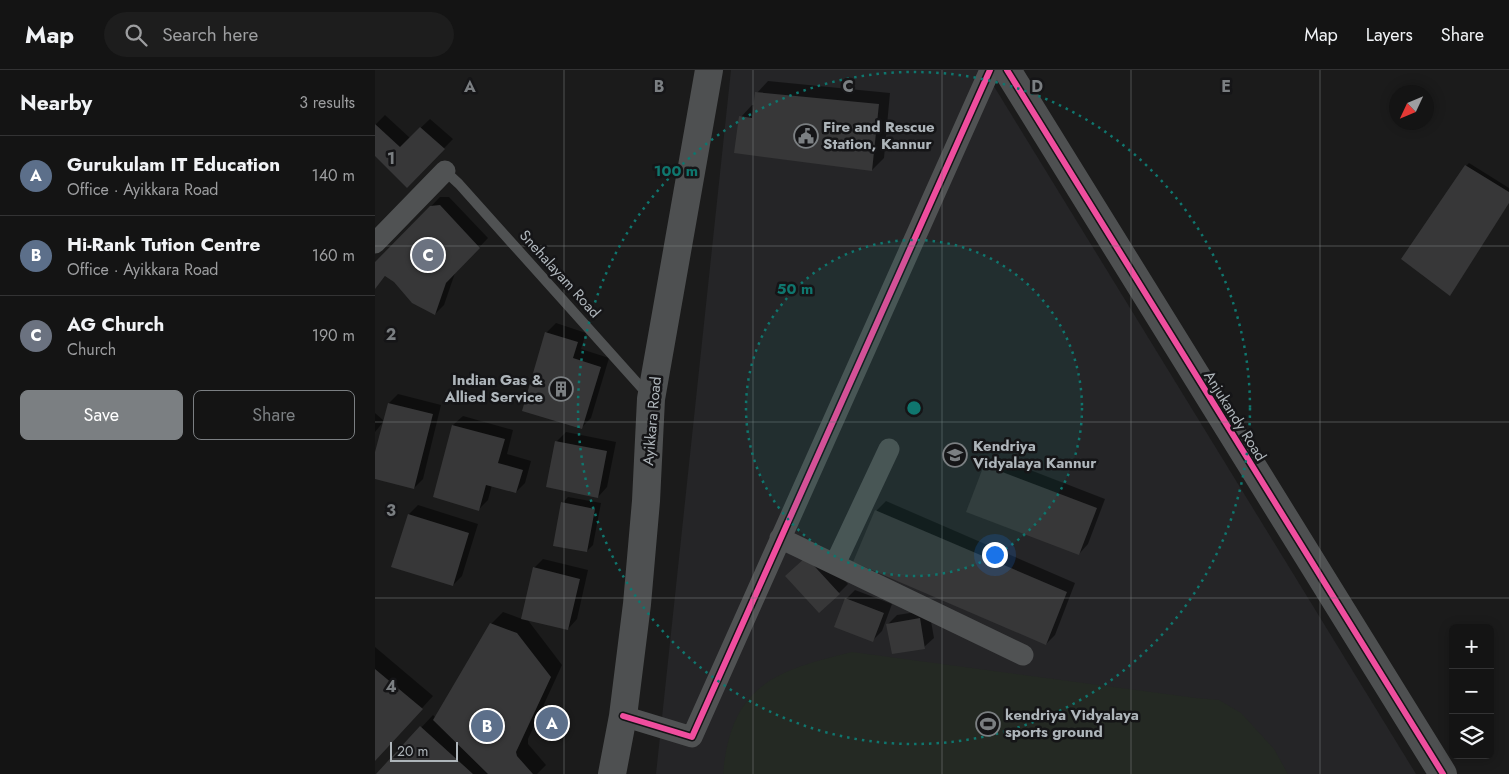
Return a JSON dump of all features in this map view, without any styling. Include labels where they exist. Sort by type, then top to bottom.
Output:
[{"type":"street","name":"Ayikkara Road","points":[[612,774],[623,716],[637,604],[646,502],[651,399],[709,70]]},
{"type":"street","points":[[623,716],[692,737],[990,70]]},
{"type":"street","name":"Anjukandy Road","points":[[1007,70],[1443,774]]},
{"type":"street","points":[[375,243],[445,171]]},
{"type":"street","points":[[835,564],[889,449]]},
{"type":"street","points":[[780,538],[1023,655]]},
{"type":"lane","name":"Snehalayam Road","points":[[445,171],[459,184],[651,399]]},
{"type":"shaded area","name":"Kendriya Vidyalaya Kannur","points":[[731,70],[984,70],[1416,774],[656,774]]},
{"type":"shaded area","name":"kendriya Vidyalaya sports ground","points":[[852,652],[1219,700],[1241,713],[1274,749],[1288,774],[723,774],[728,744],[736,720],[747,701],[761,687],[779,675],[824,659]]},
{"type":"building","name":"Fire and Rescue Station, Kannur","points":[[755,92],[879,104],[872,171],[734,153],[739,116],[752,118]]},
{"type":"building","points":[[375,124],[400,147],[420,127],[445,149],[407,188],[375,156]]},
{"type":"building","points":[[1465,165],[1509,192],[1509,203],[1450,296],[1401,259]]},
{"type":"building","points":[[440,205],[480,248],[446,283],[435,315],[412,303],[394,282],[385,276],[375,289],[375,262],[430,206]]},
{"type":"building","name":"Indian Gas & Allied Service","points":[[545,332],[578,342],[573,358],[601,367],[582,429],[522,411]]},
{"type":"building","points":[[388,403],[433,414],[414,489],[375,479],[375,452]]},
{"type":"building","points":[[452,425],[505,439],[498,463],[523,470],[516,493],[486,485],[479,511],[433,497]]},
{"type":"building","points":[[555,441],[607,451],[598,498],[546,487]]},
{"type":"building","points":[[984,465],[1097,508],[1079,555],[966,512]]},
{"type":"building","points":[[561,502],[595,509],[587,552],[553,546]]},
{"type":"building","points":[[875,510],[1067,592],[1046,645],[853,562]]},
{"type":"building","points":[[408,514],[469,533],[453,586],[391,567]]},
{"type":"building","points":[[806,557],[840,594],[819,613],[785,576]]},
{"type":"building","points":[[533,567],[580,579],[568,630],[521,619]]},
{"type":"building","points":[[845,598],[884,613],[873,642],[834,627]]},
{"type":"building","points":[[920,618],[925,649],[892,654],[886,624]]},
{"type":"building","points":[[490,623],[517,633],[551,677],[516,752],[517,756],[533,774],[488,774],[433,720]]},
{"type":"building","points":[[375,669],[423,709],[375,761]]},
{"type":"building","points":[[420,726],[473,774],[376,774]]},
{"type":"cycle path","points":[[623,716],[692,737],[990,70]]},
{"type":"cycle path","points":[[1007,70],[1443,774]]},
{"type":"place","name":"Fire and Rescue Station, Kannur","points":[[806,136]]},
{"type":"place","name":"AG Church","points":[[428,255]]},
{"type":"place","name":"Indian Gas & Allied Service","points":[[561,389]]},
{"type":"place","name":"Kendriya Vidyalaya Kannur","points":[[955,455]]},
{"type":"place","name":"Gurukulam IT Education","points":[[552,723]]},
{"type":"place","name":"kendriya Vidyalaya sports ground","points":[[988,724]]},
{"type":"place","name":"Hi-Rank Tution Centre","points":[[487,726]]}]
